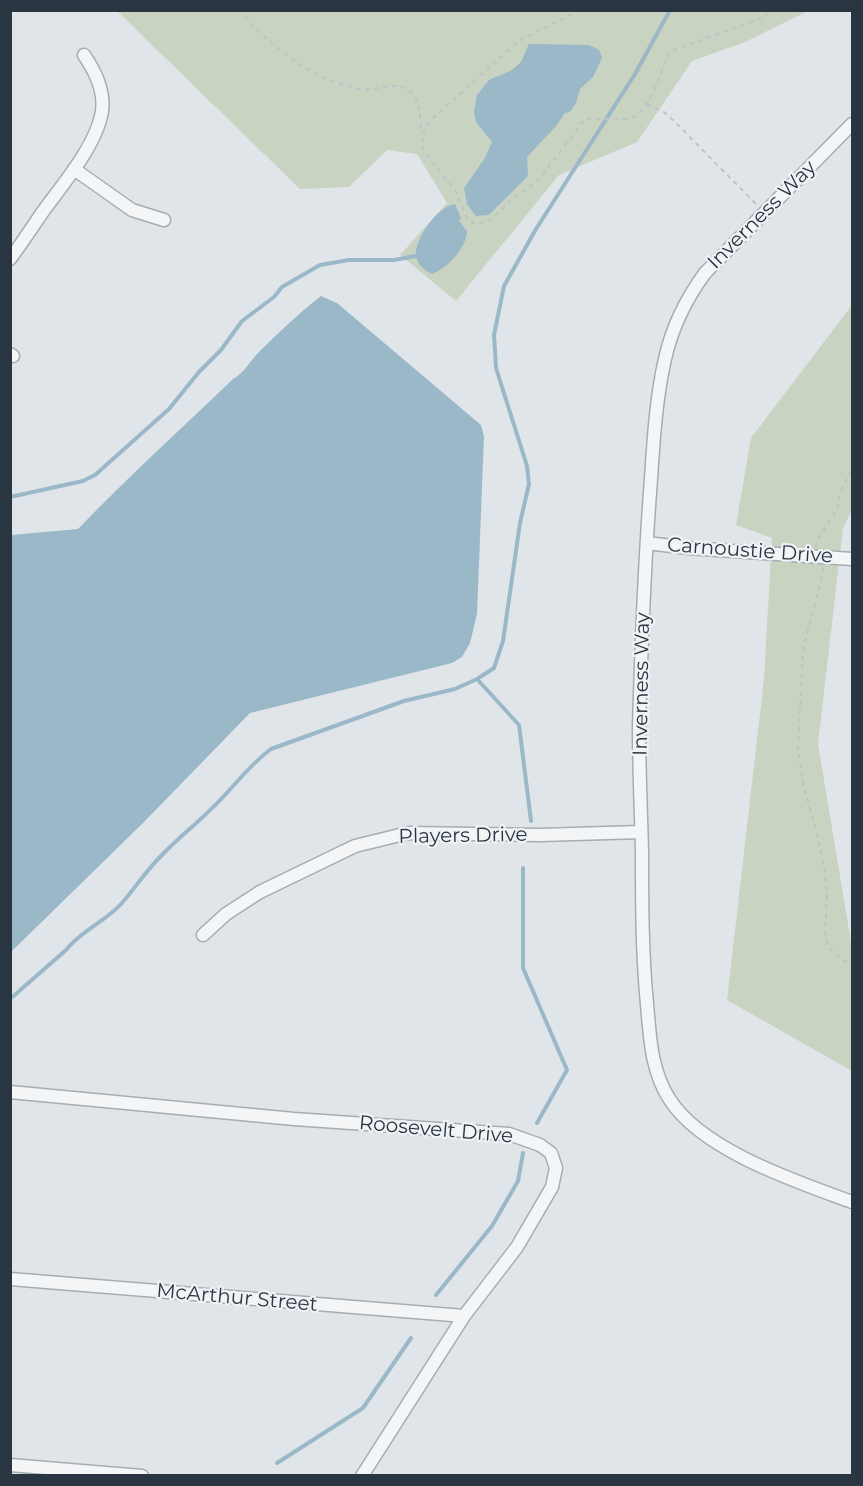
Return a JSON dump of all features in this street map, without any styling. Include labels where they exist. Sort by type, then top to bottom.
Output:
[{"type":"street","points":[[10,259],[81,159],[102,111],[100,88],[94,70],[84,55]]},
{"type":"street","name":"Inverness Way","points":[[852,124],[705,273],[692,291],[677,320],[665,359],[656,416],[647,543],[639,730],[643,961],[651,1051],[658,1078],[671,1102],[693,1126],[722,1146],[791,1179],[852,1202]]},
{"type":"street","points":[[74,169],[132,210],[164,220]]},
{"type":"street","name":"Carnoustie Drive","points":[[647,543],[852,559]]},
{"type":"street","name":"Players Drive","points":[[203,935],[226,914],[260,892],[355,846],[408,833],[540,835],[641,832]]},
{"type":"street","name":"Roosevelt Drive","points":[[10,1092],[294,1119],[508,1134],[540,1145],[552,1153],[556,1168],[552,1187],[517,1247],[464,1316],[362,1476]]},
{"type":"street","name":"McArthur Street","points":[[10,1279],[464,1316]]},
{"type":"street","points":[[10,1465],[142,1476]]},
{"type":"path","points":[[238,10],[292,60],[316,73],[361,89],[393,86],[406,88],[414,95],[422,147],[455,190],[467,218],[473,223],[480,224],[494,218],[512,199],[543,174],[585,119],[626,119],[640,113],[647,104],[671,51],[762,18],[774,10]]},
{"type":"path","points":[[422,138],[424,130],[432,119],[520,40],[580,10]]},
{"type":"path","points":[[647,104],[664,112],[675,122],[765,212]]},
{"type":"path","points":[[852,469],[839,495],[835,513],[816,542],[816,552],[825,571],[803,651],[798,748],[803,783],[818,833],[824,868],[827,893],[825,937],[835,954],[852,966]]},
{"type":"green space","points":[[117,11],[808,11],[745,42],[692,61],[637,142],[559,175],[456,301],[400,255],[447,203],[417,154],[387,150],[349,187],[300,189]]},
{"type":"green space","points":[[852,305],[852,510],[843,528],[818,744],[852,948],[852,1071],[727,1000],[764,679],[772,538],[736,525],[751,438]]},
{"type":"water","points":[[529,44],[589,45],[599,50],[602,58],[593,77],[580,89],[571,111],[564,114],[557,125],[527,157],[528,176],[489,215],[476,216],[467,204],[464,188],[485,158],[492,142],[476,122],[474,112],[477,95],[489,80],[512,70],[521,62]]},
{"type":"water","points":[[455,204],[461,218],[459,221],[467,231],[464,244],[455,257],[432,274],[418,262],[416,249],[428,224],[441,211]]},
{"type":"water","points":[[321,296],[337,303],[481,425],[484,437],[477,614],[470,643],[462,657],[452,663],[250,713],[144,822],[11,952],[11,535],[78,529],[240,374],[274,337]]},
{"type":"waterway","points":[[10,999],[79,937],[116,909],[160,857],[271,749],[404,701],[455,689],[494,668],[503,641],[520,523],[529,484],[527,466],[496,368],[494,335],[504,286],[536,229],[635,74],[670,10]]},
{"type":"waterway","points":[[10,497],[83,481],[95,475],[169,409],[199,372],[221,350],[242,321],[274,297],[282,287],[320,265],[349,260],[394,260],[416,256]]},
{"type":"waterway","points":[[477,679],[519,725],[531,821]]},
{"type":"waterway","points":[[523,868],[523,968],[567,1070],[537,1123]]},
{"type":"waterway","points":[[436,1295],[492,1226],[518,1181],[523,1153]]},
{"type":"waterway","points":[[277,1463],[363,1408],[411,1338]]}]
